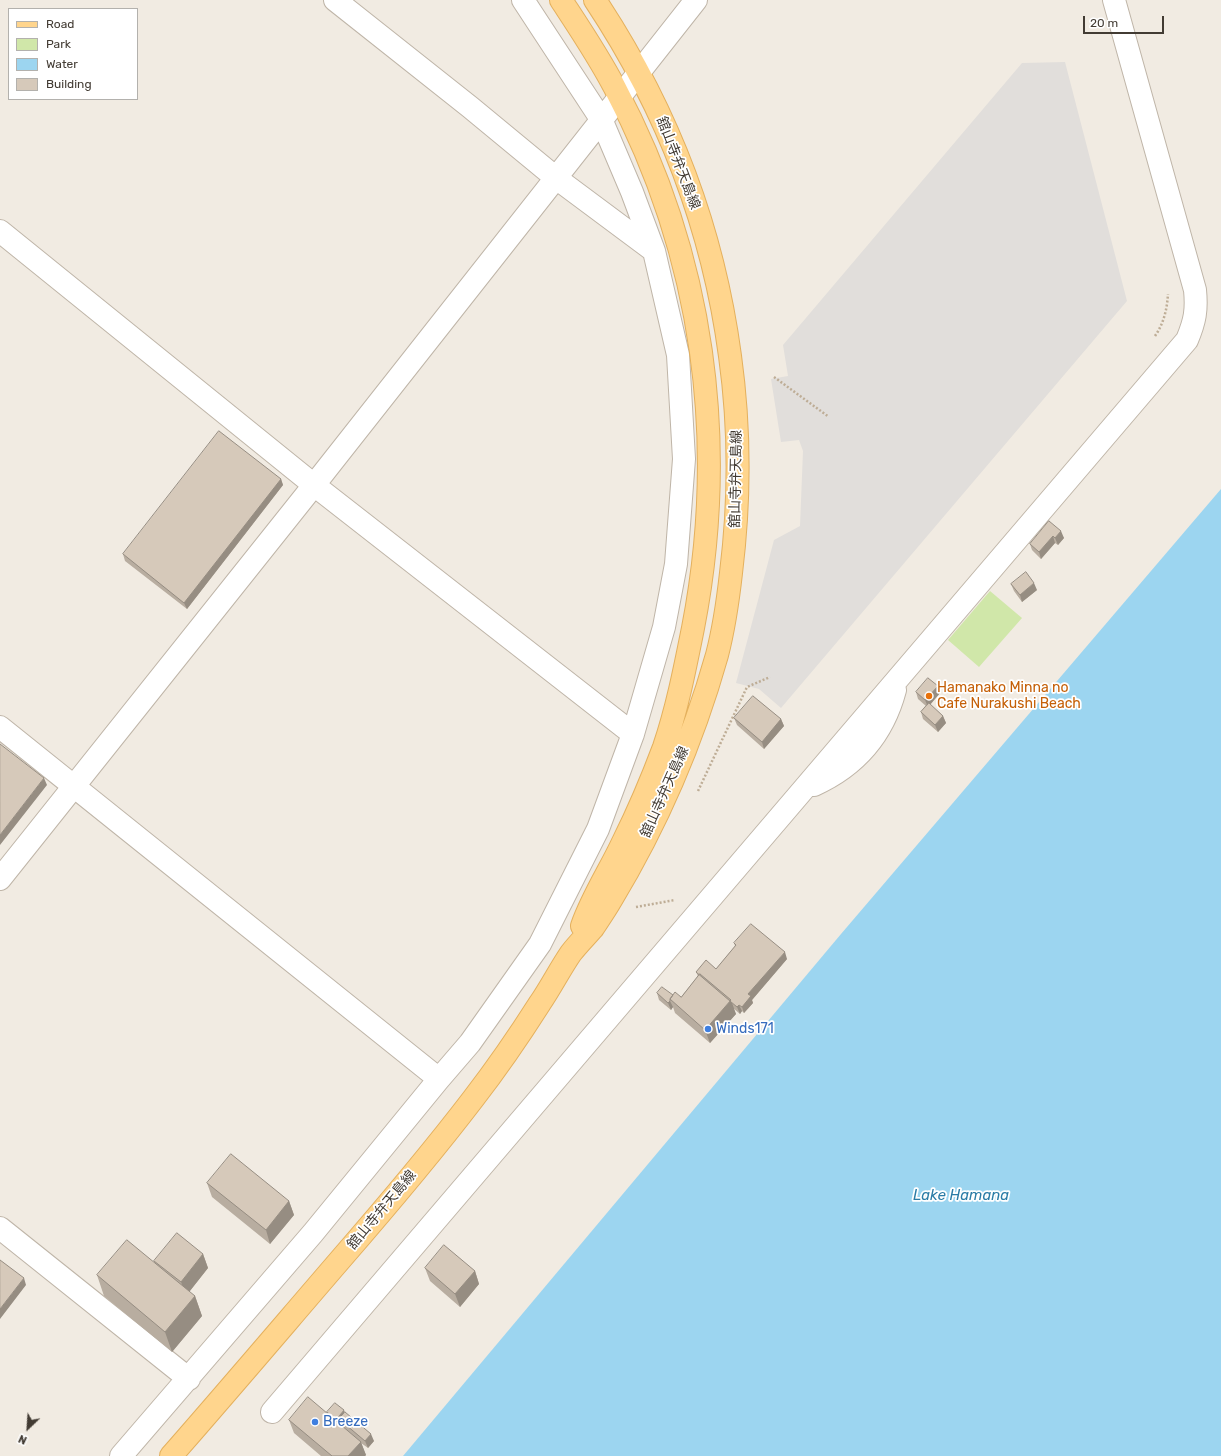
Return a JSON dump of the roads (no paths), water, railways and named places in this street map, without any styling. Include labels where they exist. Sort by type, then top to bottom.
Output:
[{"type":"main road","name":"舘山寺弁天島線","points":[[561,0],[588,41],[619,96],[639,136],[659,184],[689,284],[699,335],[706,387],[709,439],[709,490],[706,542],[700,594],[678,696],[664,746],[623,842],[583,922],[573,950]]},
{"type":"main road","name":"舘山寺弁天島線","points":[[171,1456],[438,1145],[509,1050],[573,950],[593,927],[610,902],[663,803],[702,703],[718,651],[728,598],[738,492],[737,422],[727,330],[703,226],[665,125],[638,72],[595,0]]},
{"type":"street","points":[[335,0],[476,112],[556,178],[654,251]]},
{"type":"street","points":[[122,1456],[313,1233],[470,1043],[540,944],[598,829],[633,734],[664,627],[676,564],[684,459],[678,355],[654,251],[632,192],[601,119],[523,0]]},
{"type":"street","points":[[0,879],[314,485],[696,0]]},
{"type":"street","points":[[272,1412],[1187,340],[1194,324],[1196,307],[1195,290],[1114,0]]},
{"type":"street","points":[[0,231],[314,485],[633,734]]},
{"type":"street","points":[[0,727],[439,1079]]},
{"type":"street","points":[[0,1228],[189,1378]]},
{"type":"water","name":"Lake Hamana","points":[[1221,489],[1221,1456],[403,1456],[841,934]]},
{"type":"place","name":"Hamanako Minna no Cafe Nurakushi Beach","points":[[929,696]]},
{"type":"place","name":"Winds171","points":[[708,1029]]},
{"type":"place","name":"Breeze","points":[[315,1422]]}]
